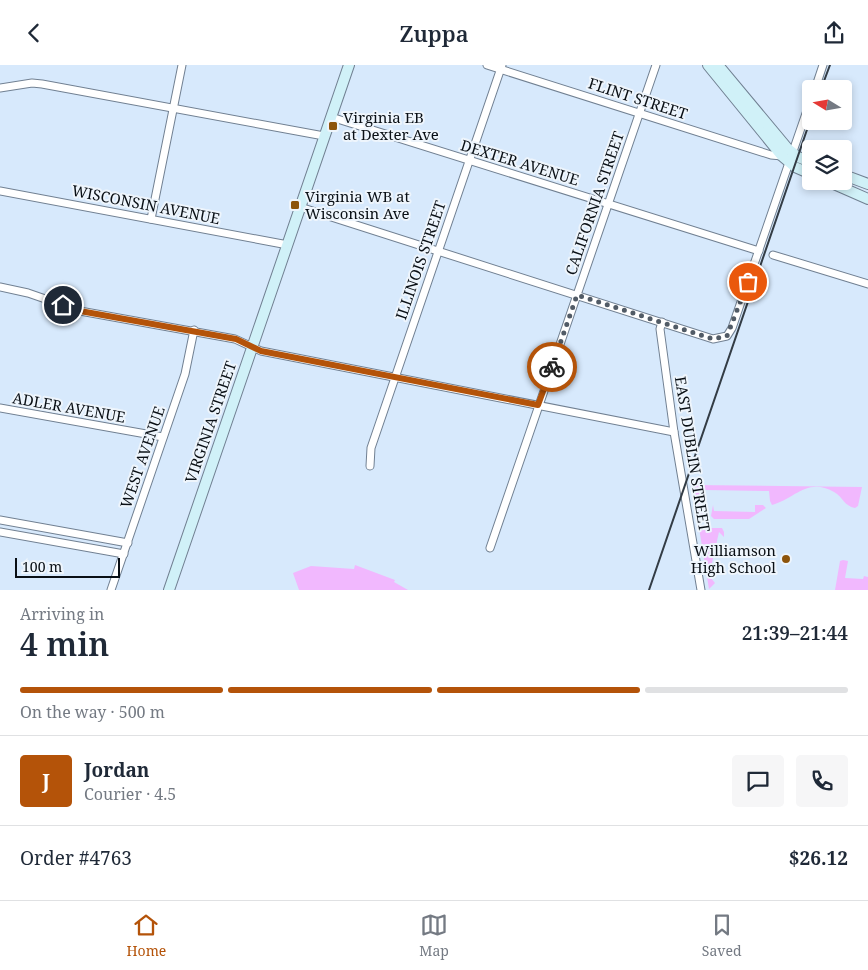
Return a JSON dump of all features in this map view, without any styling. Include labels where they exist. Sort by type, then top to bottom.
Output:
[{"type":"street","points":[[151,219],[182,65]]},
{"type":"street","name":"VIRGINIA STREET","points":[[169,590],[349,65]]},
{"type":"street","name":"FLINT STREET","points":[[487,65],[501,67],[771,155],[788,157]]},
{"type":"street","name":"CALIFORNIA STREET","points":[[490,548],[656,65]]},
{"type":"street","points":[[708,65],[788,157],[802,167]]},
{"type":"street","points":[[718,65],[788,157],[802,160]]},
{"type":"street","points":[[818,80],[823,65]]},
{"type":"street","name":"ILLINOIS STREET","points":[[370,466],[371,448],[501,67]]},
{"type":"street","points":[[0,88],[32,83],[42,84],[324,136]]},
{"type":"street","name":"DEXTER AVENUE","points":[[331,117],[759,251]]},
{"type":"street","points":[[300,207],[713,339],[720,338],[727,336],[732,328],[759,251],[788,157],[802,122]]},
{"type":"street","points":[[852,178],[868,184]]},
{"type":"street","points":[[848,190],[868,199]]},
{"type":"street","name":"WISCONSIN AVENUE","points":[[0,191],[288,245]]},
{"type":"street","points":[[773,255],[868,284]]},
{"type":"street","points":[[0,287],[28,293],[80,311],[236,339],[261,351],[674,432]]},
{"type":"street","name":"EAST DUBLIN STREET","points":[[662,322],[660,329],[674,432],[701,590]]},
{"type":"street","name":"WEST AVENUE","points":[[111,590],[185,374],[194,330]]},
{"type":"street","name":"ADLER AVENUE","points":[[0,408],[163,437]]},
{"type":"street","points":[[0,520],[128,543]]},
{"type":"street","points":[[0,531],[124,554]]},
{"type":"shaded area","points":[[693,485],[862,487],[858,506],[855,508],[848,505],[834,492],[825,488],[809,488],[772,505],[769,491],[705,490],[704,516],[697,518]]},
{"type":"shaded area","points":[[713,505],[714,511],[755,512],[755,505],[763,505],[766,508],[749,519],[714,519],[711,516]]},
{"type":"shaded area","points":[[699,528],[722,528],[724,532],[724,537],[719,532],[709,576],[715,583],[709,589]]},
{"type":"shaded area","points":[[840,561],[848,561],[845,578],[863,579],[864,576],[868,577],[868,590],[835,590]]},
{"type":"shaded area","points":[[355,565],[395,580],[394,582],[408,590],[299,590],[293,573],[311,566],[354,569]]},
{"type":"railway","points":[[824,80],[830,65]]},
{"type":"railway","points":[[649,590],[807,130]]},
{"type":"way so far","points":[[552,367],[577,295],[713,339],[727,336],[732,328],[748,282]]},
{"type":"place","name":"Virginia EB at Dexter Ave","points":[[333,126]]},
{"type":"place","name":"Virginia WB at Wisconsin Ave","points":[[295,205]]},
{"type":"place","name":"Williamson High School","points":[[786,559]]},
{"type":"route","points":[[63,305],[80,311],[236,339],[261,351],[538,405],[552,367]]}]
